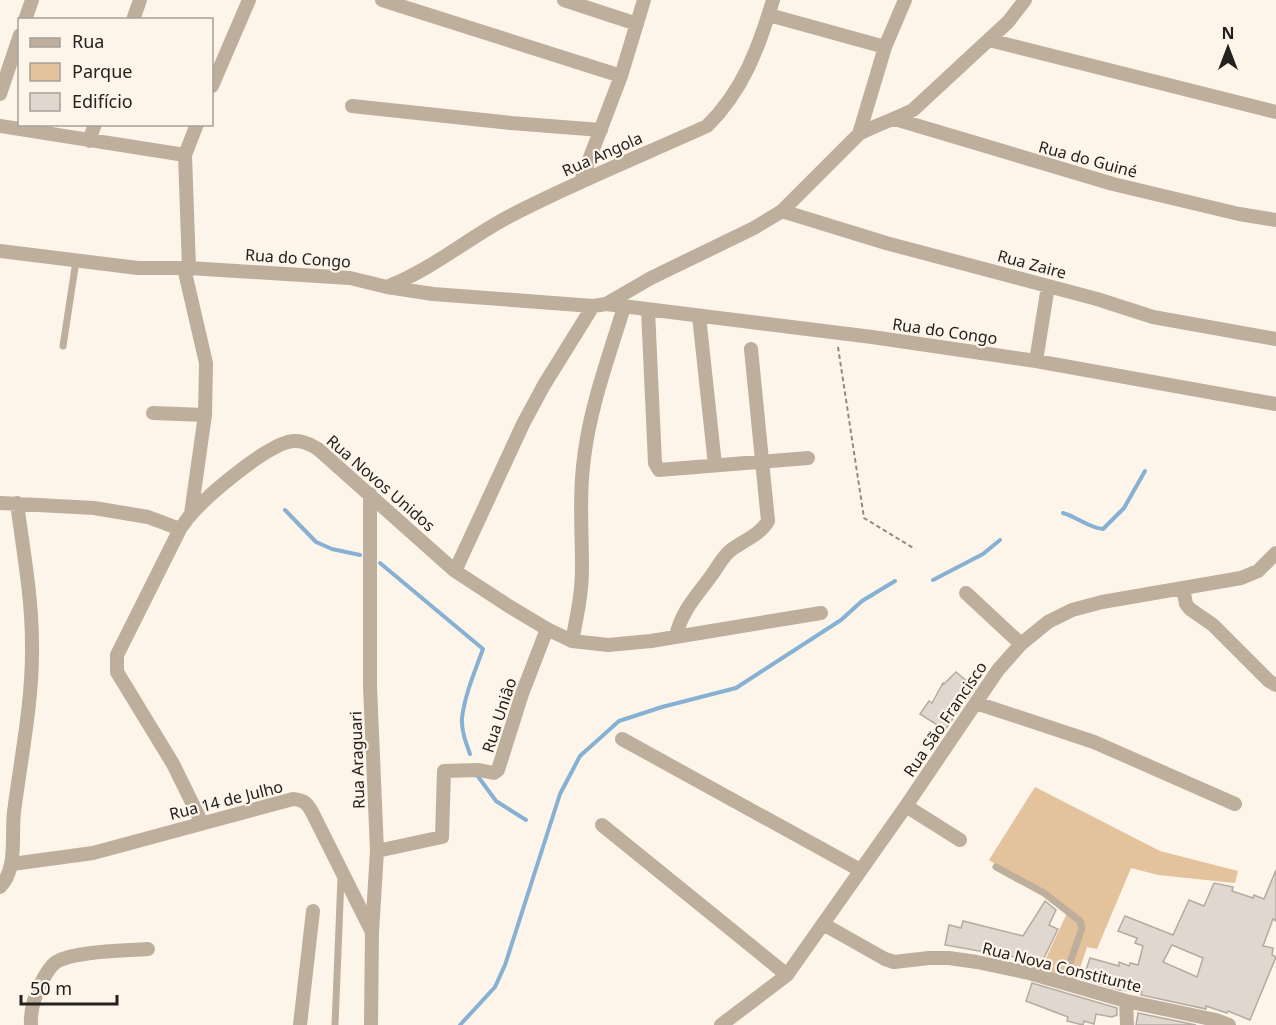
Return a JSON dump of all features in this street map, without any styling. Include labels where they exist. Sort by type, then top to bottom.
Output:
[{"type":"street","points":[[26,18],[32,0]]},
{"type":"street","points":[[134,18],[140,0]]},
{"type":"street","points":[[213,84],[249,0]]},
{"type":"street","points":[[382,0],[621,76]]},
{"type":"street","points":[[564,0],[637,24]]},
{"type":"street","points":[[581,181],[621,76],[644,0]]},
{"type":"street","name":"Rua Angola","points":[[387,287],[427,269],[505,219],[581,181],[707,126],[736,94],[748,70],[773,0]]},
{"type":"street","points":[[859,134],[885,47],[905,0]]},
{"type":"street","points":[[455,571],[523,424],[544,385],[600,305],[754,228],[782,211],[859,134],[913,110],[1008,22],[1025,0]]},
{"type":"street","points":[[769,15],[885,47]]},
{"type":"street","points":[[989,40],[1276,112]]},
{"type":"street","points":[[0,94],[18,41]]},
{"type":"street","points":[[352,105],[511,123],[601,130]]},
{"type":"street","name":"Rua do Guiné","points":[[895,119],[1113,184],[1239,214],[1276,220]]},
{"type":"street","points":[[0,126],[185,155]]},
{"type":"street","points":[[89,141],[94,126]]},
{"type":"street","points":[[191,514],[205,415],[206,363],[187,268],[185,155],[195,126]]},
{"type":"street","name":"Rua Zaire","points":[[782,211],[886,243],[1048,286],[1153,317],[1276,339]]},
{"type":"street","name":"Rua do Congo","points":[[0,251],[138,268],[187,268],[350,278],[387,287],[465,297],[624,307],[835,332],[1036,360],[1276,404]]},
{"type":"street","points":[[1036,360],[1048,286]]},
{"type":"street","points":[[572,640],[580,598],[581,485],[587,433],[624,307]]},
{"type":"street","points":[[648,310],[655,463],[659,470],[807,458]]},
{"type":"street","points":[[699,316],[715,465]]},
{"type":"street","points":[[676,636],[687,607],[718,565],[730,551],[767,524],[768,515],[751,349]]},
{"type":"street","points":[[153,413],[205,415]]},
{"type":"street","name":"Rua Novos Unidos","points":[[202,823],[173,764],[117,672],[116,663],[122,644],[180,529],[191,514],[251,462],[286,442],[306,442],[318,449],[455,571],[547,628],[572,640],[608,645],[651,641],[821,613]]},
{"type":"street","name":"Rua Araguari","points":[[370,494],[370,687],[377,851],[372,932],[371,1025]]},
{"type":"street","points":[[0,502],[63,505],[133,514],[180,529]]},
{"type":"street","points":[[0,887],[7,879],[12,864],[6,831],[31,680],[30,605],[17,503]]},
{"type":"street","name":"Rua São Francisco","points":[[721,1025],[787,975],[998,670],[1021,644],[1048,622],[1072,610],[1102,602],[1241,578],[1258,572],[1276,553]]},
{"type":"street","points":[[1183,588],[1186,604],[1190,609],[1213,625],[1269,681],[1276,685]]},
{"type":"street","points":[[966,593],[1021,644]]},
{"type":"street","name":"Rua Uniâo","points":[[377,851],[442,837],[444,771],[479,770],[494,773],[498,770],[522,694],[547,628]]},
{"type":"street","points":[[976,703],[1094,742],[1234,804]]},
{"type":"street","points":[[622,739],[860,870]]},
{"type":"street","name":"Rua 14 de Julho","points":[[12,864],[93,853],[293,799],[300,800],[307,803],[312,812],[372,932]]},
{"type":"street","points":[[906,806],[960,840]]},
{"type":"street","points":[[602,825],[787,975]]},
{"type":"street","points":[[300,1025],[313,911]]},
{"type":"street","name":"Rua Nova Constitunte","points":[[823,924],[894,962],[949,958],[1029,973],[1126,1001],[1216,1020],[1229,1025]]},
{"type":"street","points":[[31,1025],[32,1006],[36,995],[44,978],[57,962],[72,956],[148,949]]},
{"type":"street","points":[[1126,1001],[1127,1025]]},
{"type":"lane","points":[[63,346],[76,261]]},
{"type":"lane","points":[[996,867],[1044,893],[1080,921],[1082,928],[1063,983]]},
{"type":"lane","points":[[335,1025],[342,871]]},
{"type":"path","points":[[835,332],[864,519],[915,549]]},
{"type":"green space","points":[[1035,787],[1160,851],[1238,871],[1235,883],[1158,875],[1131,868],[1097,949],[1087,947],[1076,980],[1041,969],[1068,911],[989,860]]},
{"type":"building","points":[[956,672],[975,688],[945,730],[920,714],[929,701],[932,703],[943,683]]},
{"type":"building","points":[[1276,870],[1276,921],[1273,919],[1263,946],[1273,948],[1272,955],[1276,957],[1250,1020],[1228,1011],[1227,1013],[1206,1006],[1206,1009],[1141,995],[1142,992],[1120,990],[1083,979],[1090,958],[1119,966],[1119,962],[1129,966],[1130,963],[1138,965],[1143,946],[1135,943],[1137,938],[1118,931],[1125,916],[1173,935],[1189,900],[1204,906],[1214,883],[1233,887],[1232,891],[1253,898],[1254,895],[1264,899]],"holes":[[[1172,945],[1203,958],[1197,977],[1163,962]]]},
{"type":"building","points":[[1045,901],[1056,910],[1049,925],[1058,929],[1041,964],[1017,957],[997,955],[997,957],[984,954],[985,952],[945,945],[949,925],[961,928],[963,921],[1023,936]]},
{"type":"building","points":[[1032,983],[1117,1008],[1117,1015],[1112,1017],[1096,1014],[1094,1024],[1084,1021],[1083,1025],[1067,1021],[1068,1017],[1026,1001]]},
{"type":"building","points":[[1138,1013],[1196,1025],[1136,1025]]},
{"type":"waterway","points":[[1063,513],[1103,529],[1124,508],[1145,471]]},
{"type":"waterway","points":[[285,510],[316,542],[332,549],[360,555]]},
{"type":"waterway","points":[[933,580],[983,554],[1000,540]]},
{"type":"waterway","points":[[380,563],[483,649],[463,709],[463,732],[470,754]]},
{"type":"waterway","points":[[460,1025],[495,987],[505,965],[560,794],[580,756],[619,721],[662,707],[736,688],[841,620],[862,601],[895,581]]},
{"type":"waterway","points":[[477,775],[496,801],[526,820]]}]
